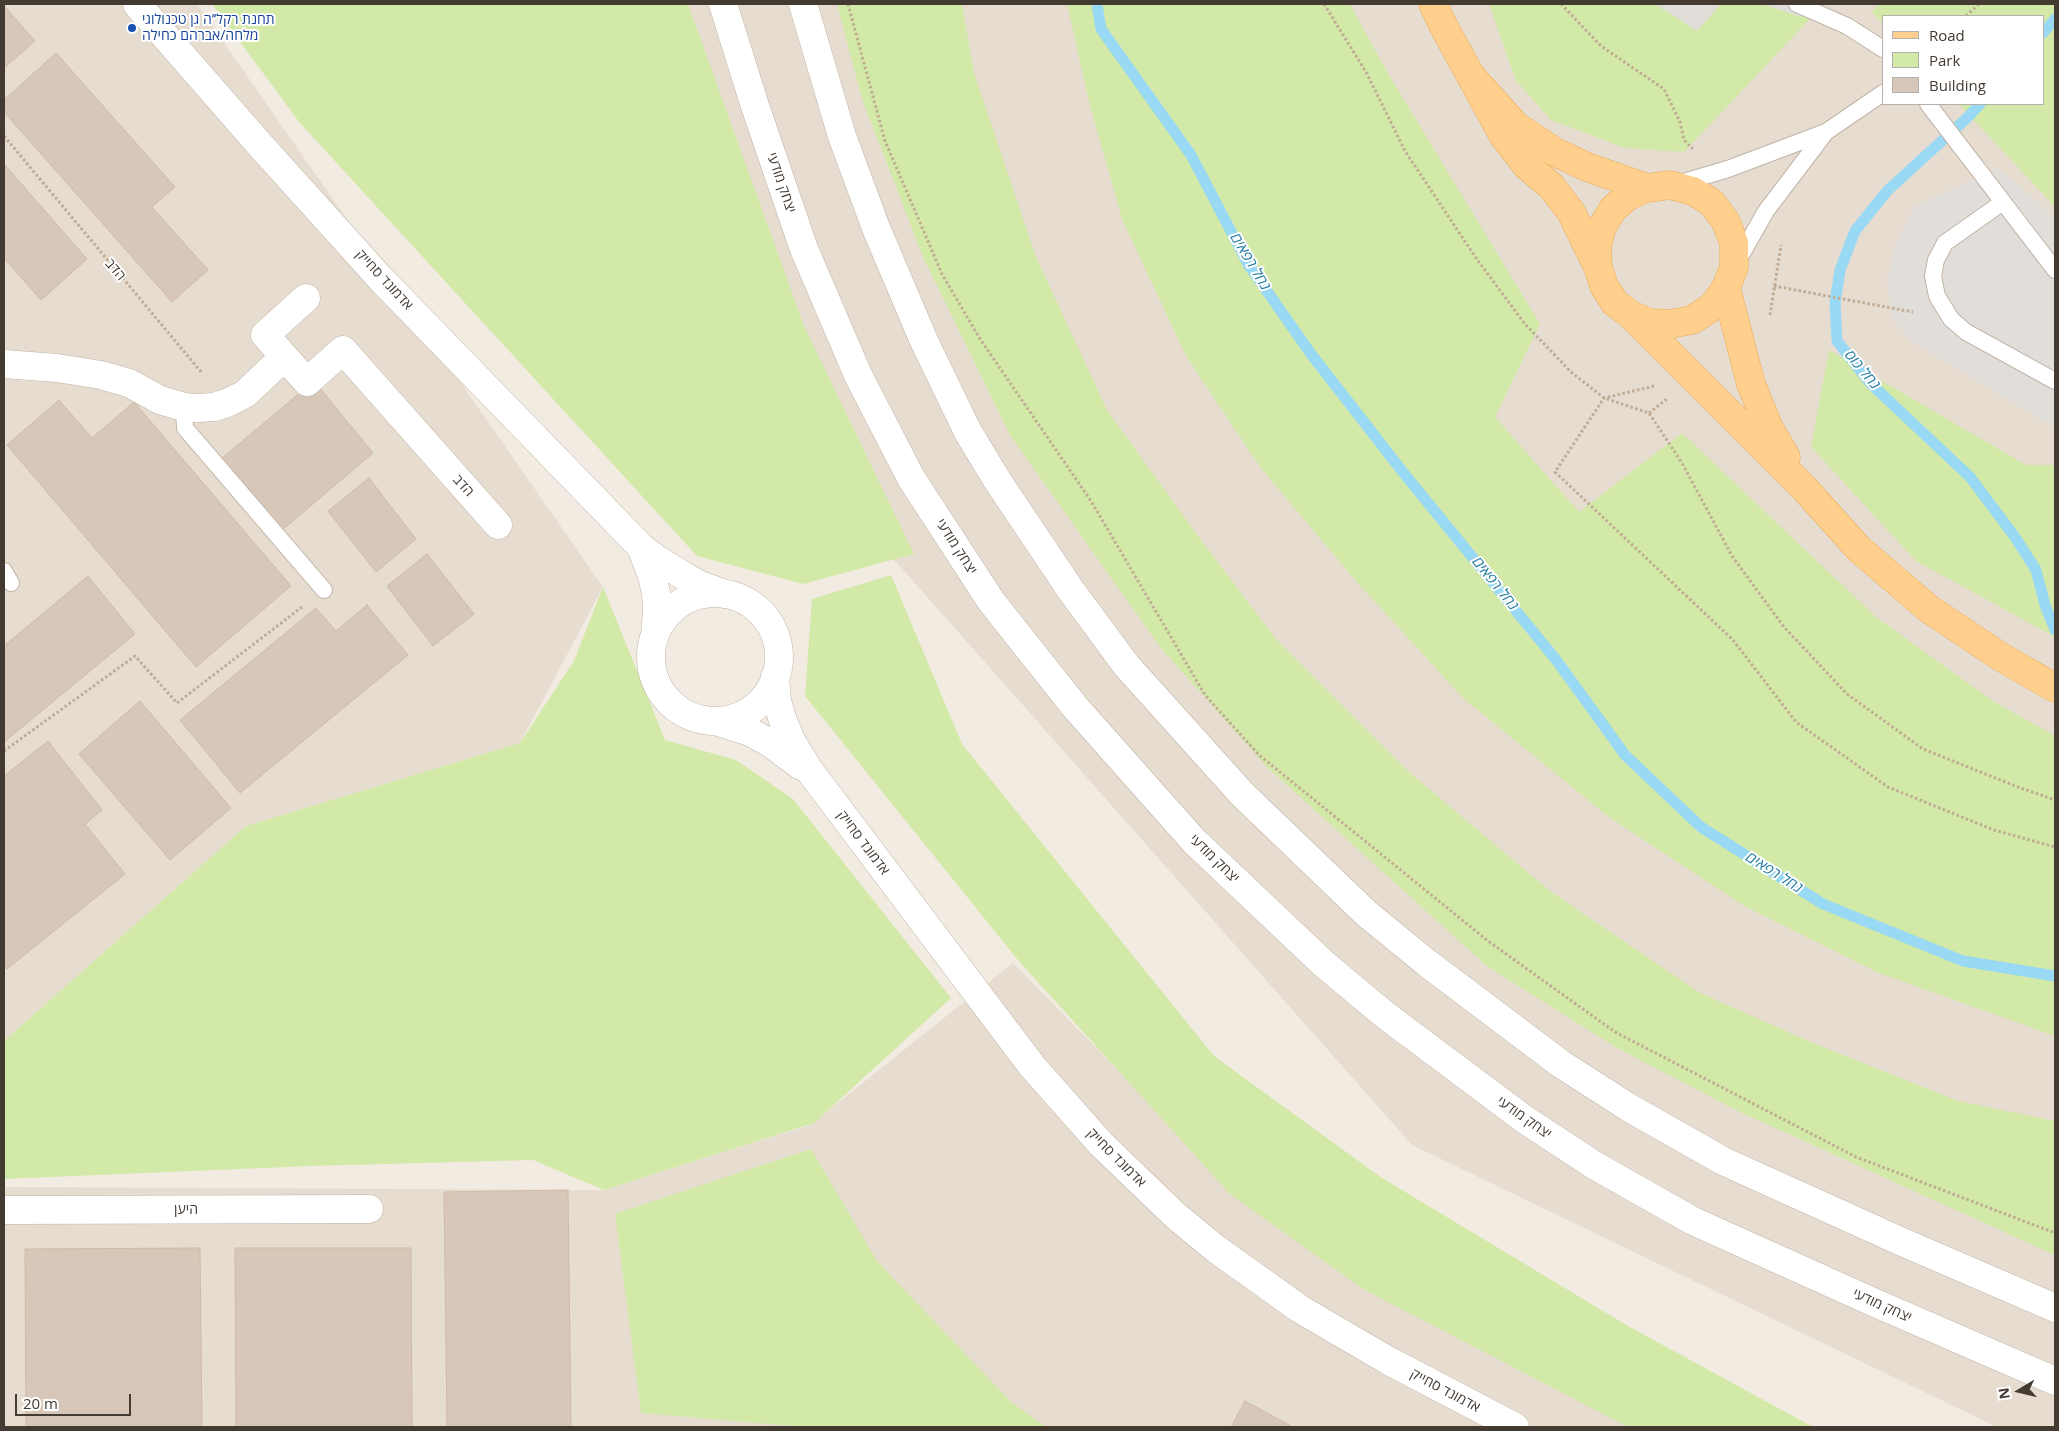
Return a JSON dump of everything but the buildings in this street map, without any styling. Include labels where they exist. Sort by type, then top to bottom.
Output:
[{"type":"main road","points":[[1433,4],[1503,135],[1527,166],[1551,186],[1571,212],[1598,266],[1604,286],[1615,303],[1631,315],[1694,377],[1805,489],[1859,549],[1929,609],[2001,657],[2055,688]]},
{"type":"main road","points":[[1472,77],[1516,126],[1555,152],[1587,167],[1658,187],[1693,191],[1712,203],[1726,222],[1734,243],[1730,278],[1751,384],[1768,426],[1805,489]]},
{"type":"main road","points":[[1598,266],[1597,246],[1602,227],[1613,209],[1628,196],[1658,187]]},
{"type":"main road","points":[[1631,315],[1650,323],[1670,324],[1692,320],[1712,307],[1730,278]]},
{"type":"street","name":"אדמונד סחייק","points":[[137,4],[380,278],[641,547],[675,572],[700,585],[725,594]]},
{"type":"street","name":"יצחק מודעי","points":[[723,4],[755,106],[804,250],[858,375],[911,478],[991,601],[1075,707],[1194,841],[1324,964],[1385,1015],[1524,1119],[1594,1164],[1693,1221],[2055,1381]]},
{"type":"street","points":[[803,4],[842,136],[876,228],[924,341],[968,432],[997,480],[1070,589],[1126,665],[1242,794],[1367,914],[1427,963],[1562,1064],[1628,1107],[1723,1161],[1890,1237],[2055,1308]]},
{"type":"street","name":"הדב","points":[[306,298],[264,335],[306,382],[343,350],[498,525]]},
{"type":"street","points":[[4,364],[57,368],[101,375],[128,383],[160,400],[184,407],[214,407],[245,394],[284,357]]},
{"type":"street","name":"אדמונד סחייק","points":[[641,547],[656,593],[657,612],[654,637]]},
{"type":"street","points":[[705,594],[725,594],[735,596],[752,605],[766,619],[775,637],[778,657],[775,677],[766,694],[752,708],[735,718],[715,721],[686,714],[664,695],[654,677],[651,656],[654,637],[663,619],[681,603],[705,594]]},
{"type":"street","name":"אדמונד סחייק","points":[[775,677],[783,721],[792,742],[815,779],[1032,1066],[1095,1138],[1138,1181],[1216,1250],[1300,1309],[1389,1362],[1515,1427]]},
{"type":"street","name":"אדמונד סחייק","points":[[715,721],[750,732],[770,743],[798,763],[815,779]]},
{"type":"street","name":"היען","points":[[4,1210],[369,1209]]},
{"type":"lane","points":[[1797,4],[1847,26],[1882,48]]},
{"type":"lane","points":[[1658,187],[1728,169],[1826,132],[1882,94]]},
{"type":"lane","points":[[1931,108],[2055,270]]},
{"type":"lane","points":[[1730,278],[1766,211],[1826,132]]},
{"type":"lane","points":[[2002,202],[1945,243],[1936,260],[1933,276],[1937,296],[1950,319],[1966,332],[2055,380]]},
{"type":"lane","points":[[184,407],[185,428],[324,590]]},
{"type":"path","points":[[848,4],[885,141],[942,274],[980,339],[1091,501],[1205,694],[1259,755],[1488,942],[1615,1032],[1856,1157],[2055,1233]]},
{"type":"path","points":[[1324,4],[1366,72],[1405,151],[1476,258],[1525,324],[1571,372],[1604,398],[1649,413],[1682,463],[1732,556],[1784,627],[1847,694],[1923,749],[2055,800]]},
{"type":"path","points":[[1967,15],[1979,4]]},
{"type":"path","name":"הדב","points":[[4,136],[227,403]]},
{"type":"path","points":[[1774,286],[1950,319]]},
{"type":"path","points":[[1694,377],[1604,398],[1554,472],[1733,640],[1796,722],[1888,787],[1994,830],[2055,847]]},
{"type":"path","points":[[4,751],[134,656],[177,703],[324,590]]},
{"type":"shaded area","points":[[4,4],[197,4],[603,587],[520,743],[246,826],[4,1041]]},
{"type":"shaded area","points":[[666,4],[1884,4],[1884,15],[1882,15],[1882,105],[1979,105],[2055,179],[2055,1427],[1997,1427],[1412,1145],[799,452]]},
{"type":"shaded area","points":[[1655,4],[1721,4],[1697,31]]},
{"type":"shaded area","points":[[1761,4],[1814,4],[1802,17]]},
{"type":"shaded area","points":[[1999,168],[2055,218],[2055,428],[1909,340],[1892,318],[1887,280],[1896,244],[1915,206]]},
{"type":"shaded area","points":[[1013,963],[1229,1183],[1649,1427],[4,1427],[4,1187],[604,1190],[810,1125]]},
{"type":"green space","points":[[212,4],[688,4],[804,326],[914,554],[803,584],[697,556],[300,123]]},
{"type":"green space","points":[[837,4],[962,4],[974,73],[1036,257],[1107,410],[1192,528],[1275,638],[1409,772],[1550,891],[1700,993],[1813,1043],[1958,1101],[2055,1121],[2055,1255],[1740,1112],[1617,1048],[1488,967],[1268,768],[1160,647],[1010,435],[923,257],[862,99]]},
{"type":"green space","points":[[1067,4],[1350,4],[1386,70],[1540,324],[1495,417],[1579,512],[1682,433],[1876,617],[1993,701],[2055,736],[2055,1036],[1879,973],[1746,907],[1610,818],[1463,698],[1355,580],[1260,467],[1186,356],[1122,219],[1089,102]]},
{"type":"green space","points":[[1489,4],[1824,4],[1684,152],[1625,148],[1551,120],[1516,81]]},
{"type":"green space","points":[[1880,4],[2055,4],[2055,207],[1960,105],[2044,105],[2044,15],[1882,15],[1882,23],[1872,12]]},
{"type":"green space","points":[[1829,350],[2026,465],[2055,465],[2055,637],[1916,561],[1811,447]]},
{"type":"green space","points":[[891,575],[962,744],[1214,1056],[1382,1178],[1628,1326],[1813,1427],[1628,1427],[1363,1289],[1230,1194],[1018,960],[805,696],[812,599]]},
{"type":"green space","points":[[603,587],[665,740],[736,760],[793,799],[951,998],[814,1123],[604,1190],[533,1160],[310,1166],[4,1179],[4,1041],[246,826],[520,743],[574,661]]},
{"type":"green space","points":[[811,1149],[877,1261],[1011,1402],[1046,1427],[804,1427],[641,1413],[615,1214]]},
{"type":"waterway","name":"נחל רפאים","points":[[1097,4],[1101,29],[1191,155],[1248,264],[1311,354],[1402,471],[1557,661],[1625,755],[1701,827],[1823,904],[1963,961],[2055,976]]},
{"type":"waterway","name":"נחל כוס","points":[[2044,32],[2055,19]]},
{"type":"waterway","name":"נחל כוס","points":[[1979,105],[1887,191],[1855,231],[1840,270],[1835,303],[1837,341],[1871,384],[1970,477],[2015,537],[2036,570],[2045,605],[2055,630]]},
{"type":"place","name":"תחנת רקל״ה גן טכנולוגי מלחה/אברהם כחילה","points":[[132,28]]}]
